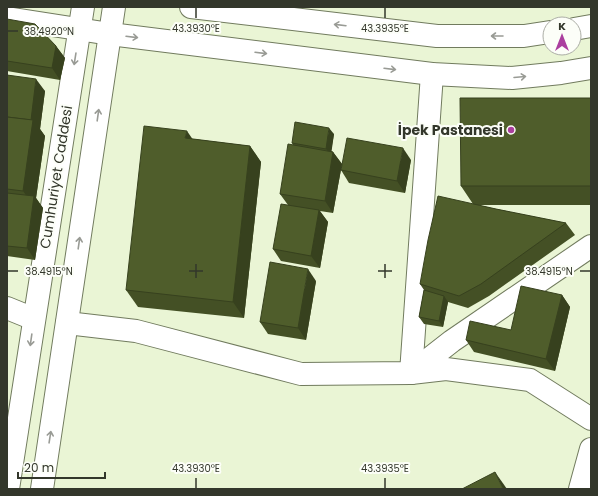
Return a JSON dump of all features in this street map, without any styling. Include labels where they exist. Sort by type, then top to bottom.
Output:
[{"type":"street","name":"Cumhuriyet Caddesi","points":[[8,489],[83,7]]},
{"type":"street","points":[[42,489],[114,7]]},
{"type":"street","points":[[191,7],[437,36],[524,36],[542,33]]},
{"type":"street","points":[[7,18],[110,34],[432,74],[512,78],[561,74],[591,68]]},
{"type":"street","points":[[411,373],[432,74]]},
{"type":"street","points":[[411,373],[452,341],[591,246]]},
{"type":"street","points":[[7,308],[34,319]]},
{"type":"street","points":[[67,323],[136,332],[302,374],[411,373],[446,370],[530,380],[591,419]]},
{"type":"street","points":[[580,489],[591,449]]},
{"type":"building","points":[[7,19],[35,24],[56,46],[52,68],[7,61]]},
{"type":"building","points":[[7,75],[36,79],[31,120],[7,117]]},
{"type":"building","points":[[460,98],[591,98],[591,186],[461,186]]},
{"type":"building","points":[[7,117],[33,120],[23,191],[7,189]]},
{"type":"building","points":[[295,122],[329,128],[326,149],[292,143]]},
{"type":"building","points":[[144,126],[187,131],[185,138],[250,146],[233,302],[126,290]]},
{"type":"building","points":[[347,138],[403,148],[397,181],[341,170]]},
{"type":"building","points":[[288,144],[333,152],[325,201],[280,194]]},
{"type":"building","points":[[7,193],[34,196],[27,248],[7,246]]},
{"type":"building","points":[[438,196],[566,223],[481,284],[459,296],[420,284]]},
{"type":"building","points":[[281,204],[319,210],[311,256],[273,249]]},
{"type":"building","points":[[270,262],[308,269],[298,328],[260,322]]},
{"type":"building","points":[[521,286],[562,295],[546,359],[466,340],[470,321],[511,330]]},
{"type":"building","points":[[424,290],[444,296],[439,321],[419,317]]},
{"type":"building","points":[[495,472],[503,489],[462,489]]},
{"type":"place","name":"İpek Pastanesi","points":[[511,130]]}]
